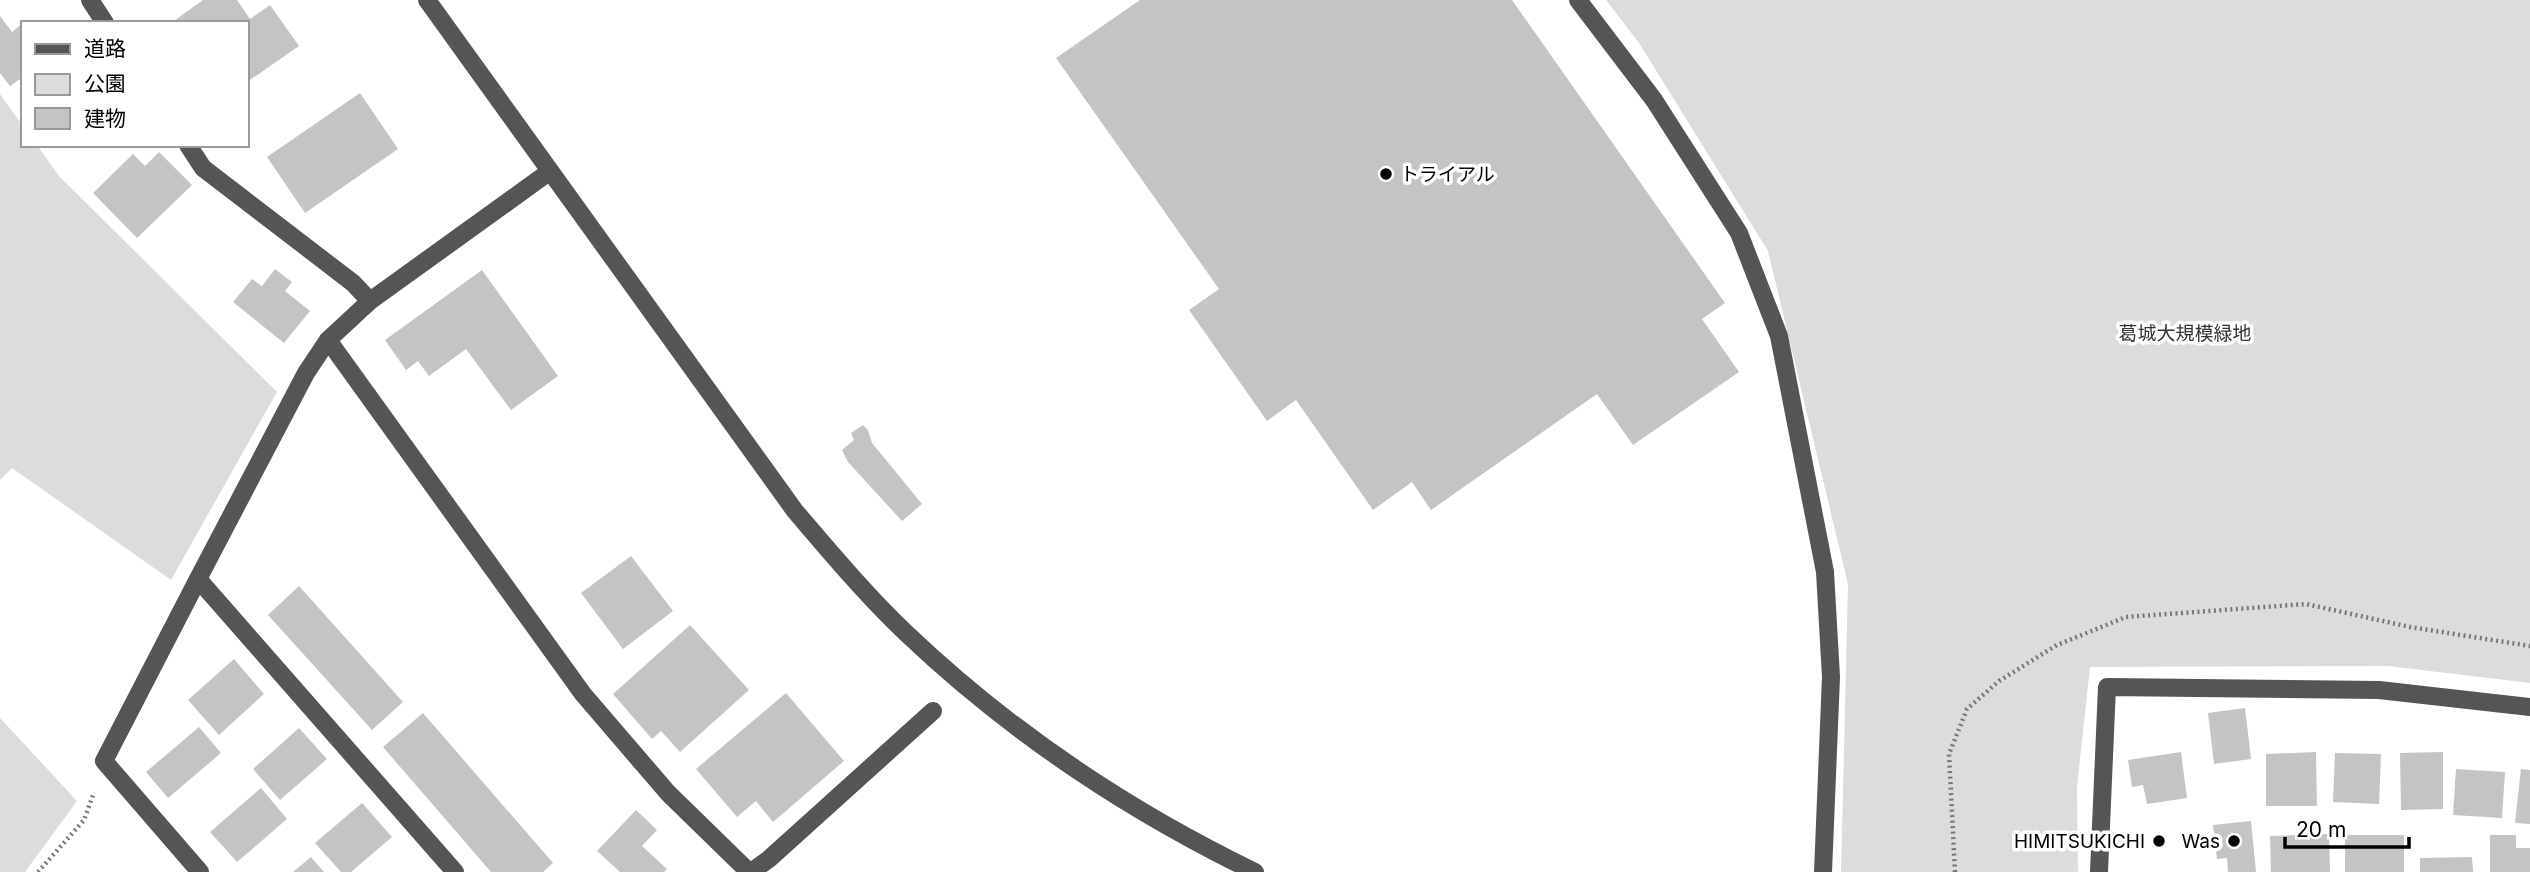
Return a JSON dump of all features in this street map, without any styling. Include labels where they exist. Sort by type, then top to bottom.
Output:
[{"type":"street","points":[[90,0],[104,21]]},
{"type":"street","points":[[427,0],[795,511],[845,570],[905,632],[962,683],[1055,756],[1133,808],[1255,872]]},
{"type":"street","points":[[1578,0],[1654,100],[1739,233],[1779,336],[1825,572],[1831,677],[1823,872]]},
{"type":"street","points":[[189,147],[203,168],[353,283],[370,301]]},
{"type":"street","points":[[200,872],[104,761],[306,373],[328,340],[370,301],[549,172]]},
{"type":"street","points":[[328,340],[583,694],[668,793],[750,872],[769,859],[933,711]]},
{"type":"street","points":[[198,579],[455,872]]},
{"type":"street","points":[[2099,872],[2107,687],[2379,690],[2530,707]]},
{"type":"path","points":[[38,872],[84,820],[104,761]]},
{"type":"green space","name":"葛城大規模緑地","points":[[1606,0],[2530,0],[2530,683],[2388,666],[2090,667],[2077,787],[2078,872],[1841,872],[1848,584],[1768,251],[1639,43]]},
{"type":"green space","points":[[0,94],[21,123],[21,147],[38,147],[59,176],[277,392],[171,580],[12,468],[0,480]]},
{"type":"green space","points":[[0,718],[77,801],[25,872],[0,872]]},
{"type":"building","points":[[203,0],[237,0],[250,19],[270,5],[299,46],[248,81],[248,21],[174,21]]},
{"type":"building","name":"トライアル","points":[[1140,0],[1512,0],[1725,303],[1702,319],[1739,372],[1633,445],[1597,394],[1431,510],[1412,482],[1373,510],[1296,400],[1267,421],[1189,310],[1219,289],[1056,58]]},
{"type":"building","points":[[0,16],[12,32],[21,25],[21,78],[10,86],[0,73]]},
{"type":"building","points":[[360,93],[398,149],[305,213],[267,157]]},
{"type":"building","points":[[159,152],[192,185],[137,238],[93,193],[133,154],[145,166]]},
{"type":"building","points":[[275,269],[292,282],[285,291],[310,311],[284,343],[233,302],[252,279],[262,286]]},
{"type":"building","points":[[482,270],[558,376],[511,410],[466,349],[429,376],[418,361],[406,370],[385,340]]},
{"type":"building","points":[[863,425],[868,430],[872,443],[922,504],[902,521],[848,462],[842,450],[854,440],[851,433]]},
{"type":"building","points":[[631,556],[673,611],[623,649],[581,593]]},
{"type":"building","points":[[299,586],[403,702],[372,730],[268,615]]},
{"type":"building","points":[[690,625],[749,690],[680,752],[661,731],[652,739],[613,694]]},
{"type":"building","points":[[234,659],[264,694],[219,735],[188,700]]},
{"type":"building","points":[[786,693],[844,761],[773,822],[756,801],[737,817],[696,769]]},
{"type":"building","points":[[2245,708],[2251,759],[2214,764],[2208,713]]},
{"type":"building","points":[[423,713],[553,863],[543,872],[491,872],[383,747]]},
{"type":"building","points":[[199,727],[221,753],[168,798],[146,772]]},
{"type":"building","points":[[299,728],[327,759],[280,800],[253,769]]},
{"type":"building","points":[[2181,752],[2187,798],[2147,804],[2143,785],[2132,787],[2128,760]]},
{"type":"building","points":[[2316,752],[2317,806],[2266,806],[2266,754]]},
{"type":"building","points":[[2443,752],[2443,809],[2401,810],[2400,753]]},
{"type":"building","points":[[2335,753],[2381,754],[2379,804],[2333,802]]},
{"type":"building","points":[[2456,769],[2505,772],[2502,818],[2453,815]]},
{"type":"building","points":[[2521,769],[2530,770],[2530,824],[2515,823]]},
{"type":"building","points":[[261,788],[287,819],[237,862],[210,832]]},
{"type":"building","points":[[362,803],[392,837],[351,872],[341,872],[315,843]]},
{"type":"building","points":[[636,810],[657,830],[642,846],[667,869],[664,872],[620,872],[597,851]]},
{"type":"building","name":"Was","points":[[2251,821],[2256,872],[2228,872],[2227,858],[2217,859],[2213,825]]},
{"type":"building","points":[[2329,834],[2330,872],[2271,872],[2270,836]]},
{"type":"building","points":[[2345,835],[2404,835],[2404,872],[2345,872]]},
{"type":"building","points":[[2490,835],[2516,835],[2516,848],[2530,848],[2530,872],[2490,872]]},
{"type":"building","points":[[311,857],[324,872],[293,872]]},
{"type":"building","points":[[2472,857],[2473,872],[2420,872],[2420,858]]},
{"type":"place","name":"トライアル","points":[[1386,174]]},
{"type":"place","name":"HIMITSUKICHI","points":[[2159,841]]},
{"type":"place","name":"Was","points":[[2234,841]]}]
